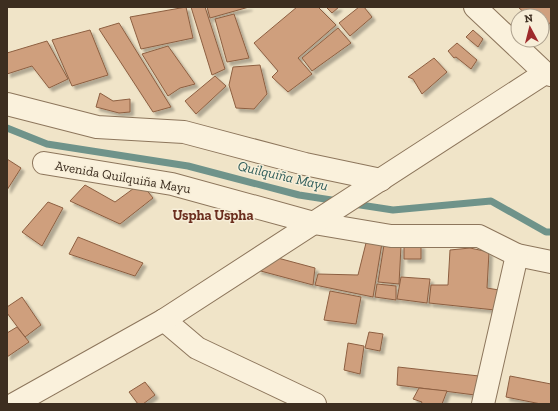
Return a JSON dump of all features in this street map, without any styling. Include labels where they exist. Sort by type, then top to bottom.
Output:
[{"type":"street","points":[[14,404],[164,320],[548,74],[475,7]]},
{"type":"street","points":[[7,104],[97,126],[184,132],[305,164],[381,180]]},
{"type":"street","name":"Avenida Quilquiña Mayu","points":[[44,163],[172,184],[314,223],[391,236],[479,236],[517,255],[551,262]]},
{"type":"street","points":[[483,404],[517,255]]},
{"type":"street","points":[[164,320],[197,348],[315,404]]},
{"type":"building","points":[[186,7],[193,38],[141,49],[130,17]]},
{"type":"building","points":[[191,7],[205,7],[225,69],[212,75]]},
{"type":"building","points":[[207,7],[249,7],[210,18]]},
{"type":"building","points":[[297,7],[318,7],[336,25],[298,58],[312,74],[288,92],[272,77],[278,71],[254,43]]},
{"type":"building","points":[[326,7],[339,7],[332,13]]},
{"type":"building","points":[[359,7],[364,7],[372,17],[350,36],[339,23]]},
{"type":"building","points":[[518,7],[551,7],[551,22],[550,23],[550,8]]},
{"type":"building","points":[[234,14],[249,58],[227,62],[215,19]]},
{"type":"building","points":[[119,23],[171,107],[153,112],[99,29]]},
{"type":"building","points":[[338,28],[351,43],[312,71],[302,58]]},
{"type":"building","points":[[90,30],[108,75],[72,86],[52,40]]},
{"type":"building","points":[[473,30],[483,39],[478,47],[466,37]]},
{"type":"building","points":[[47,41],[68,79],[49,88],[32,66],[7,74],[7,53]]},
{"type":"building","points":[[457,43],[477,60],[471,69],[456,57],[454,58],[448,51]]},
{"type":"building","points":[[168,46],[195,84],[180,88],[168,96],[142,54]]},
{"type":"building","points":[[434,58],[447,72],[422,94],[413,79],[408,77]]},
{"type":"building","points":[[260,65],[267,94],[254,109],[236,108],[229,85],[233,67]]},
{"type":"building","points":[[215,76],[226,86],[196,114],[185,101]]},
{"type":"building","points":[[100,93],[113,101],[130,99],[130,112],[119,113],[96,107]]},
{"type":"building","points":[[7,159],[21,168],[7,190]]},
{"type":"building","points":[[141,183],[153,198],[120,224],[70,201],[85,185],[115,202]]},
{"type":"building","points":[[48,202],[63,208],[42,246],[22,232]]},
{"type":"building","points":[[78,237],[143,263],[135,276],[69,254]]},
{"type":"building","points":[[367,239],[382,243],[373,297],[315,285],[318,274],[358,275]]},
{"type":"building","points":[[384,245],[401,246],[399,284],[378,282]]},
{"type":"building","points":[[421,245],[421,259],[404,259],[404,246]]},
{"type":"building","points":[[470,248],[489,252],[487,288],[499,290],[495,310],[429,303],[431,285],[448,285],[450,250]]},
{"type":"building","points":[[274,257],[315,268],[313,285],[257,270]]},
{"type":"building","points":[[401,277],[430,279],[427,303],[397,299]]},
{"type":"building","points":[[377,284],[396,286],[396,300],[375,297]]},
{"type":"building","points":[[330,291],[361,297],[356,324],[324,320]]},
{"type":"building","points":[[22,297],[41,325],[25,337],[7,313],[7,307]]},
{"type":"building","points":[[17,327],[29,342],[7,357],[7,333]]},
{"type":"building","points":[[369,332],[383,334],[380,351],[365,348]]},
{"type":"building","points":[[348,343],[364,346],[360,374],[344,370]]},
{"type":"building","points":[[398,367],[479,376],[475,395],[397,385]]},
{"type":"building","points":[[510,376],[551,384],[551,404],[541,404],[506,397]]},
{"type":"building","points":[[145,382],[155,395],[143,404],[138,404],[129,392]]},
{"type":"building","points":[[419,388],[447,391],[442,404],[421,404],[422,402],[413,399]]},
{"type":"waterway","name":"Quilquiña Mayu","points":[[7,128],[47,144],[188,166],[299,195],[338,201]]},
{"type":"waterway","name":"Quilquiña Mayu","points":[[354,204],[393,210],[491,201],[546,232],[551,232]]},
{"type":"district","name":"Uspha Uspha","points":[[213,215]]}]
